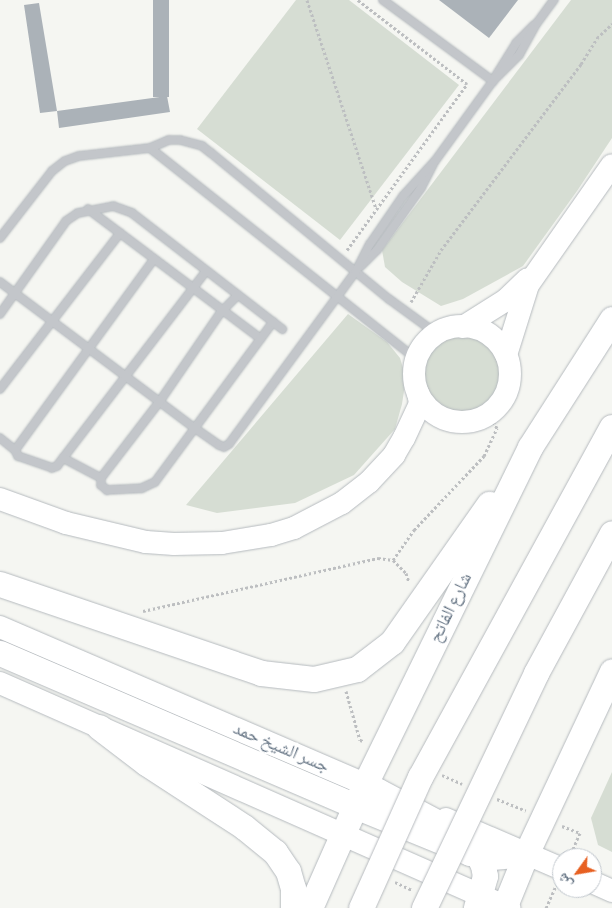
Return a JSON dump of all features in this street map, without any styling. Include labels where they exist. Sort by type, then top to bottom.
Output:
[{"type":"main road","name":"شارع الفاتح","points":[[310,908],[365,784],[530,447],[612,319]]},
{"type":"main road","points":[[361,908],[420,777],[612,427]]},
{"type":"main road","points":[[0,584],[261,673],[314,679],[336,674],[357,668],[392,642],[530,447]]},
{"type":"main road","points":[[424,908],[536,673],[612,533]]},
{"type":"main road","points":[[0,653],[355,806],[478,854],[505,857],[526,854]]},
{"type":"main road","points":[[506,907],[526,854],[612,671]]},
{"type":"main road","points":[[99,727],[146,763],[244,827],[270,848],[288,871],[293,888],[293,908]]},
{"type":"main road","points":[[365,784],[458,833],[473,846],[478,854],[485,876],[479,902]]},
{"type":"street","points":[[506,355],[522,300],[536,272],[612,165]]},
{"type":"street","points":[[394,455],[420,404],[414,371],[417,360],[428,341],[437,334],[463,326],[506,300],[536,272]]},
{"type":"street","points":[[0,499],[66,523],[146,542],[174,544],[222,543],[263,536],[294,528],[342,503],[369,482],[394,455],[441,423],[476,420],[489,415],[499,406],[506,395],[510,382],[510,368],[506,355],[489,334],[463,326]]},
{"type":"street","points":[[418,393],[426,405],[437,415],[450,421]]},
{"type":"street","name":"جسر الشيخ حمد","points":[[0,627],[526,854],[552,871]]},
{"type":"street","points":[[0,683],[342,835],[479,902],[506,907]]},
{"type":"lane","points":[[382,0],[493,81]]},
{"type":"lane","points":[[0,282],[196,429],[224,447],[229,444],[356,271],[377,250],[421,188],[435,161],[493,81],[519,55],[537,22],[554,0]]},
{"type":"lane","points":[[0,238],[52,171],[65,161],[79,156],[150,148],[169,140],[180,140],[202,146],[340,259],[437,334]]},
{"type":"lane","points":[[150,148],[417,360]]},
{"type":"lane","points":[[0,314],[66,222],[78,213],[113,206],[126,210],[282,329]]},
{"type":"lane","points":[[88,210],[154,258],[222,312],[261,339]]},
{"type":"lane","points":[[0,389],[120,233]]},
{"type":"lane","points":[[15,450],[154,258]]},
{"type":"lane","points":[[0,438],[15,450],[18,456],[52,468],[57,466],[206,271]]},
{"type":"lane","points":[[238,295],[222,312],[160,401],[100,478],[100,485],[107,490],[142,488],[150,485],[196,429],[274,322]]},
{"type":"lane","points":[[63,458],[100,478]]},
{"type":"path","points":[[307,0],[376,209]]},
{"type":"path","points":[[340,259],[467,84],[358,0]]},
{"type":"path","points":[[406,311],[441,250],[581,64],[597,38],[612,24]]},
{"type":"path","points":[[394,560],[414,530],[484,456],[497,428],[489,415]]},
{"type":"path","points":[[105,620],[378,558],[394,560],[406,573],[411,587]]},
{"type":"path","points":[[336,674],[345,688],[360,740],[366,743]]},
{"type":"path","points":[[546,908],[552,894]]},
{"type":"shaded area","points":[[296,0],[349,0],[459,85],[340,240],[197,129]]},
{"type":"shaded area","points":[[571,0],[612,0],[612,138],[577,191],[523,266],[463,299],[441,306],[402,282],[385,267],[382,250]]},
{"type":"shaded area","points":[[348,314],[387,342],[400,358],[406,378],[402,404],[395,429],[354,475],[295,503],[217,513],[186,505]]},
{"type":"shaded area","points":[[454,334],[470,334],[491,345],[502,366],[502,382],[491,403],[470,414],[454,414],[440,408],[428,396],[422,382],[422,366],[428,352],[440,340]]},
{"type":"shaded area","points":[[612,772],[612,852],[598,845],[591,818]]},
{"type":"building","points":[[153,0],[169,0],[169,97],[153,97]]},
{"type":"building","points":[[439,0],[518,0],[489,38]]},
{"type":"building","points":[[39,3],[57,111],[40,113],[24,5]]},
{"type":"building","points":[[167,96],[170,112],[59,128],[57,111]]}]
